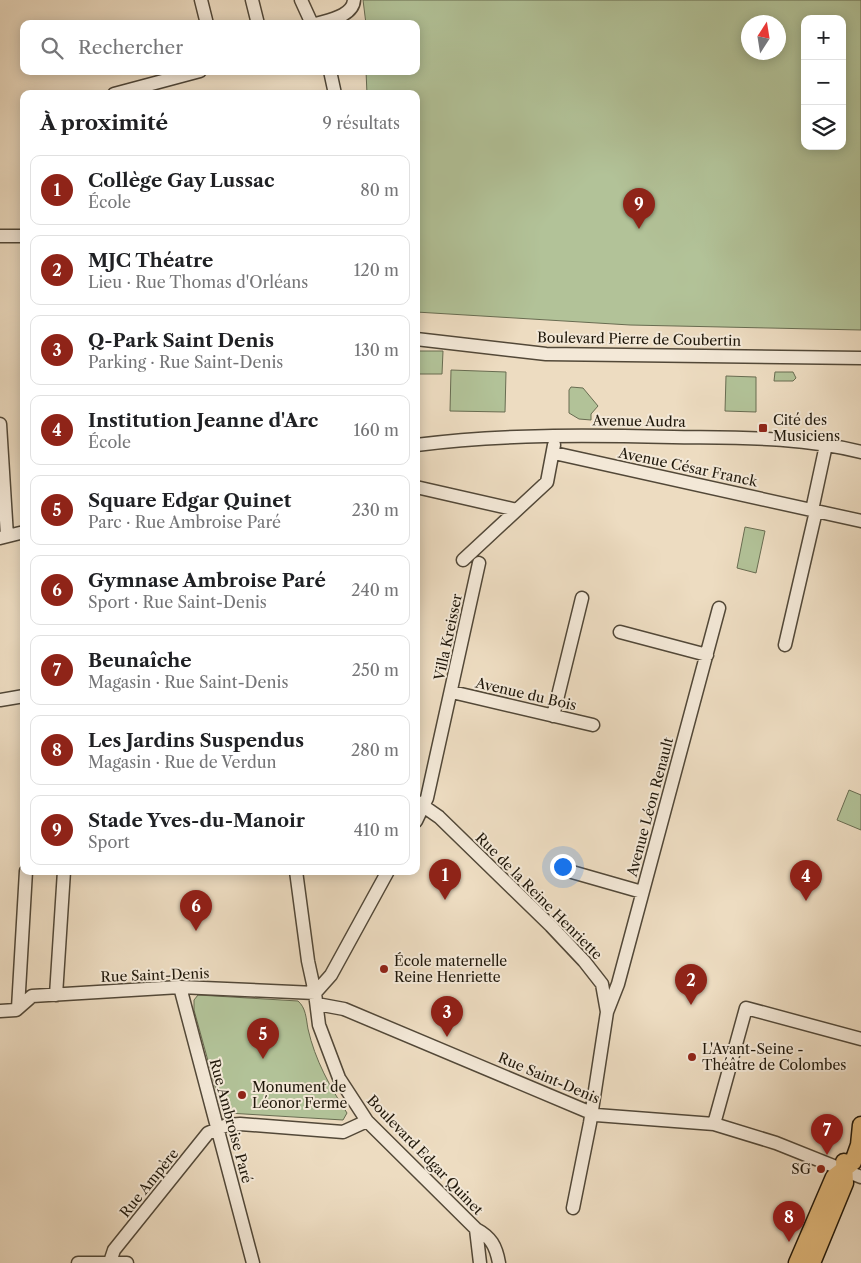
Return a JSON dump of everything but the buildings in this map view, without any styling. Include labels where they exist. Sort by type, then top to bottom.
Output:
[{"type":"main road","points":[[798,1263],[834,1177],[853,1162],[859,1145],[861,1126]]},
{"type":"main road","points":[[812,1263],[843,1188],[844,1169]]},
{"type":"street","points":[[201,0],[206,20]]},
{"type":"street","points":[[252,0],[257,20]]},
{"type":"street","points":[[301,0],[312,20]]},
{"type":"street","points":[[325,20],[348,12],[353,6],[354,0]]},
{"type":"street","points":[[129,90],[185,75]]},
{"type":"street","points":[[331,75],[334,90]]},
{"type":"street","points":[[0,236],[20,236]]},
{"type":"street","name":"Boulevard Pierre de Coubertin","points":[[420,338],[546,354],[861,358]]},
{"type":"street","points":[[0,424],[3,537],[20,533]]},
{"type":"street","points":[[463,560],[547,482],[554,453],[554,435]]},
{"type":"street","name":"Avenue Audra","points":[[420,445],[470,439],[554,435],[763,439],[826,444],[861,452]]},
{"type":"street","points":[[785,645],[826,444]]},
{"type":"street","name":"Avenue César Franck","points":[[554,453],[861,521]]},
{"type":"street","points":[[420,488],[517,510]]},
{"type":"street","name":"Villa Kreisser","points":[[420,803],[427,798],[452,692],[479,563]]},
{"type":"street","points":[[553,716],[582,598]]},
{"type":"street","name":"Avenue Léon Renault","points":[[606,1012],[612,1003],[719,608]]},
{"type":"street","points":[[620,632],[707,655]]},
{"type":"street","name":"Avenue du Bois","points":[[452,692],[593,725]]},
{"type":"street","points":[[0,700],[20,697]]},
{"type":"street","name":"Rue de la Reine Henriette","points":[[420,803],[551,926],[584,960],[602,984],[606,1012],[574,1208]]},
{"type":"street","points":[[572,872],[642,892]]},
{"type":"street","points":[[18,1008],[26,875]]},
{"type":"street","points":[[56,995],[64,875]]},
{"type":"street","name":"Boulevard Edgar Quinet","points":[[297,875],[319,1025],[333,1067],[347,1093],[367,1121],[476,1229],[492,1241],[499,1263]]},
{"type":"street","points":[[316,998],[331,975],[386,875]]},
{"type":"street","points":[[602,984],[608,987],[614,986],[619,976]]},
{"type":"street","name":"Rue Saint-Denis","points":[[0,1011],[18,1008],[32,996],[180,987],[316,998],[601,1116],[651,1118],[714,1124],[776,1143],[861,1177]]},
{"type":"street","name":"Rue Ambroise Paré","points":[[180,987],[254,1263]]},
{"type":"street","points":[[714,1124],[746,1008],[861,1039]]},
{"type":"street","points":[[217,1128],[240,1124],[343,1132],[367,1121]]},
{"type":"street","name":"Rue Ampère","points":[[110,1262],[114,1250],[208,1133],[217,1128]]},
{"type":"street","name":"Boulevard Edgar Quinet","points":[[476,1229],[480,1263]]},
{"type":"street","points":[[78,1263],[127,1263]]},
{"type":"green space","points":[[363,0],[861,0],[861,330],[630,325],[420,312],[420,90],[367,90],[366,75],[420,75],[420,20],[366,20]]},
{"type":"green space","points":[[420,351],[443,351],[442,374],[420,374]]},
{"type":"green space","points":[[451,370],[506,372],[505,412],[450,411]]},
{"type":"green space","points":[[775,372],[793,372],[796,378],[793,381],[774,381]]},
{"type":"green space","points":[[726,376],[756,377],[756,412],[725,411]]},
{"type":"green space","points":[[571,387],[583,388],[598,406],[591,414],[591,420],[579,419],[569,413],[569,390]]},
{"type":"green space","points":[[745,527],[765,531],[756,573],[737,568]]},
{"type":"green space","points":[[849,790],[861,795],[861,830],[837,820]]},
{"type":"green space","points":[[198,995],[298,1001],[304,1010],[311,1040],[319,1062],[347,1113],[343,1120],[228,1113],[221,1108],[194,1010],[194,1000]]},
{"type":"place","name":"Stade Yves-du-Manoir","points":[[639,229]]},
{"type":"place","name":"Cité des Musiciens","points":[[763,428]]},
{"type":"place","name":"Collège Gay Lussac","points":[[445,900]]},
{"type":"place","name":"Institution Jeanne d'Arc","points":[[806,901]]},
{"type":"place","name":"Gymnase Ambroise Paré","points":[[196,931]]},
{"type":"place","name":"École maternelle Reine Henriette","points":[[384,969]]},
{"type":"place","name":"MJC Théatre","points":[[691,1005]]},
{"type":"place","name":"Q-Park Saint Denis","points":[[447,1037]]},
{"type":"place","name":"L'Avant-Seine - Théâtre de Colombes","points":[[692,1057]]},
{"type":"place","name":"Square Edgar Quinet","points":[[263,1059]]},
{"type":"place","name":"Monument de Léonor Ferme","points":[[242,1095]]},
{"type":"place","name":"Beunaîche","points":[[827,1155]]},
{"type":"place","name":"SG","points":[[821,1169]]},
{"type":"place","name":"Les Jardins Suspendus","points":[[789,1242]]}]
